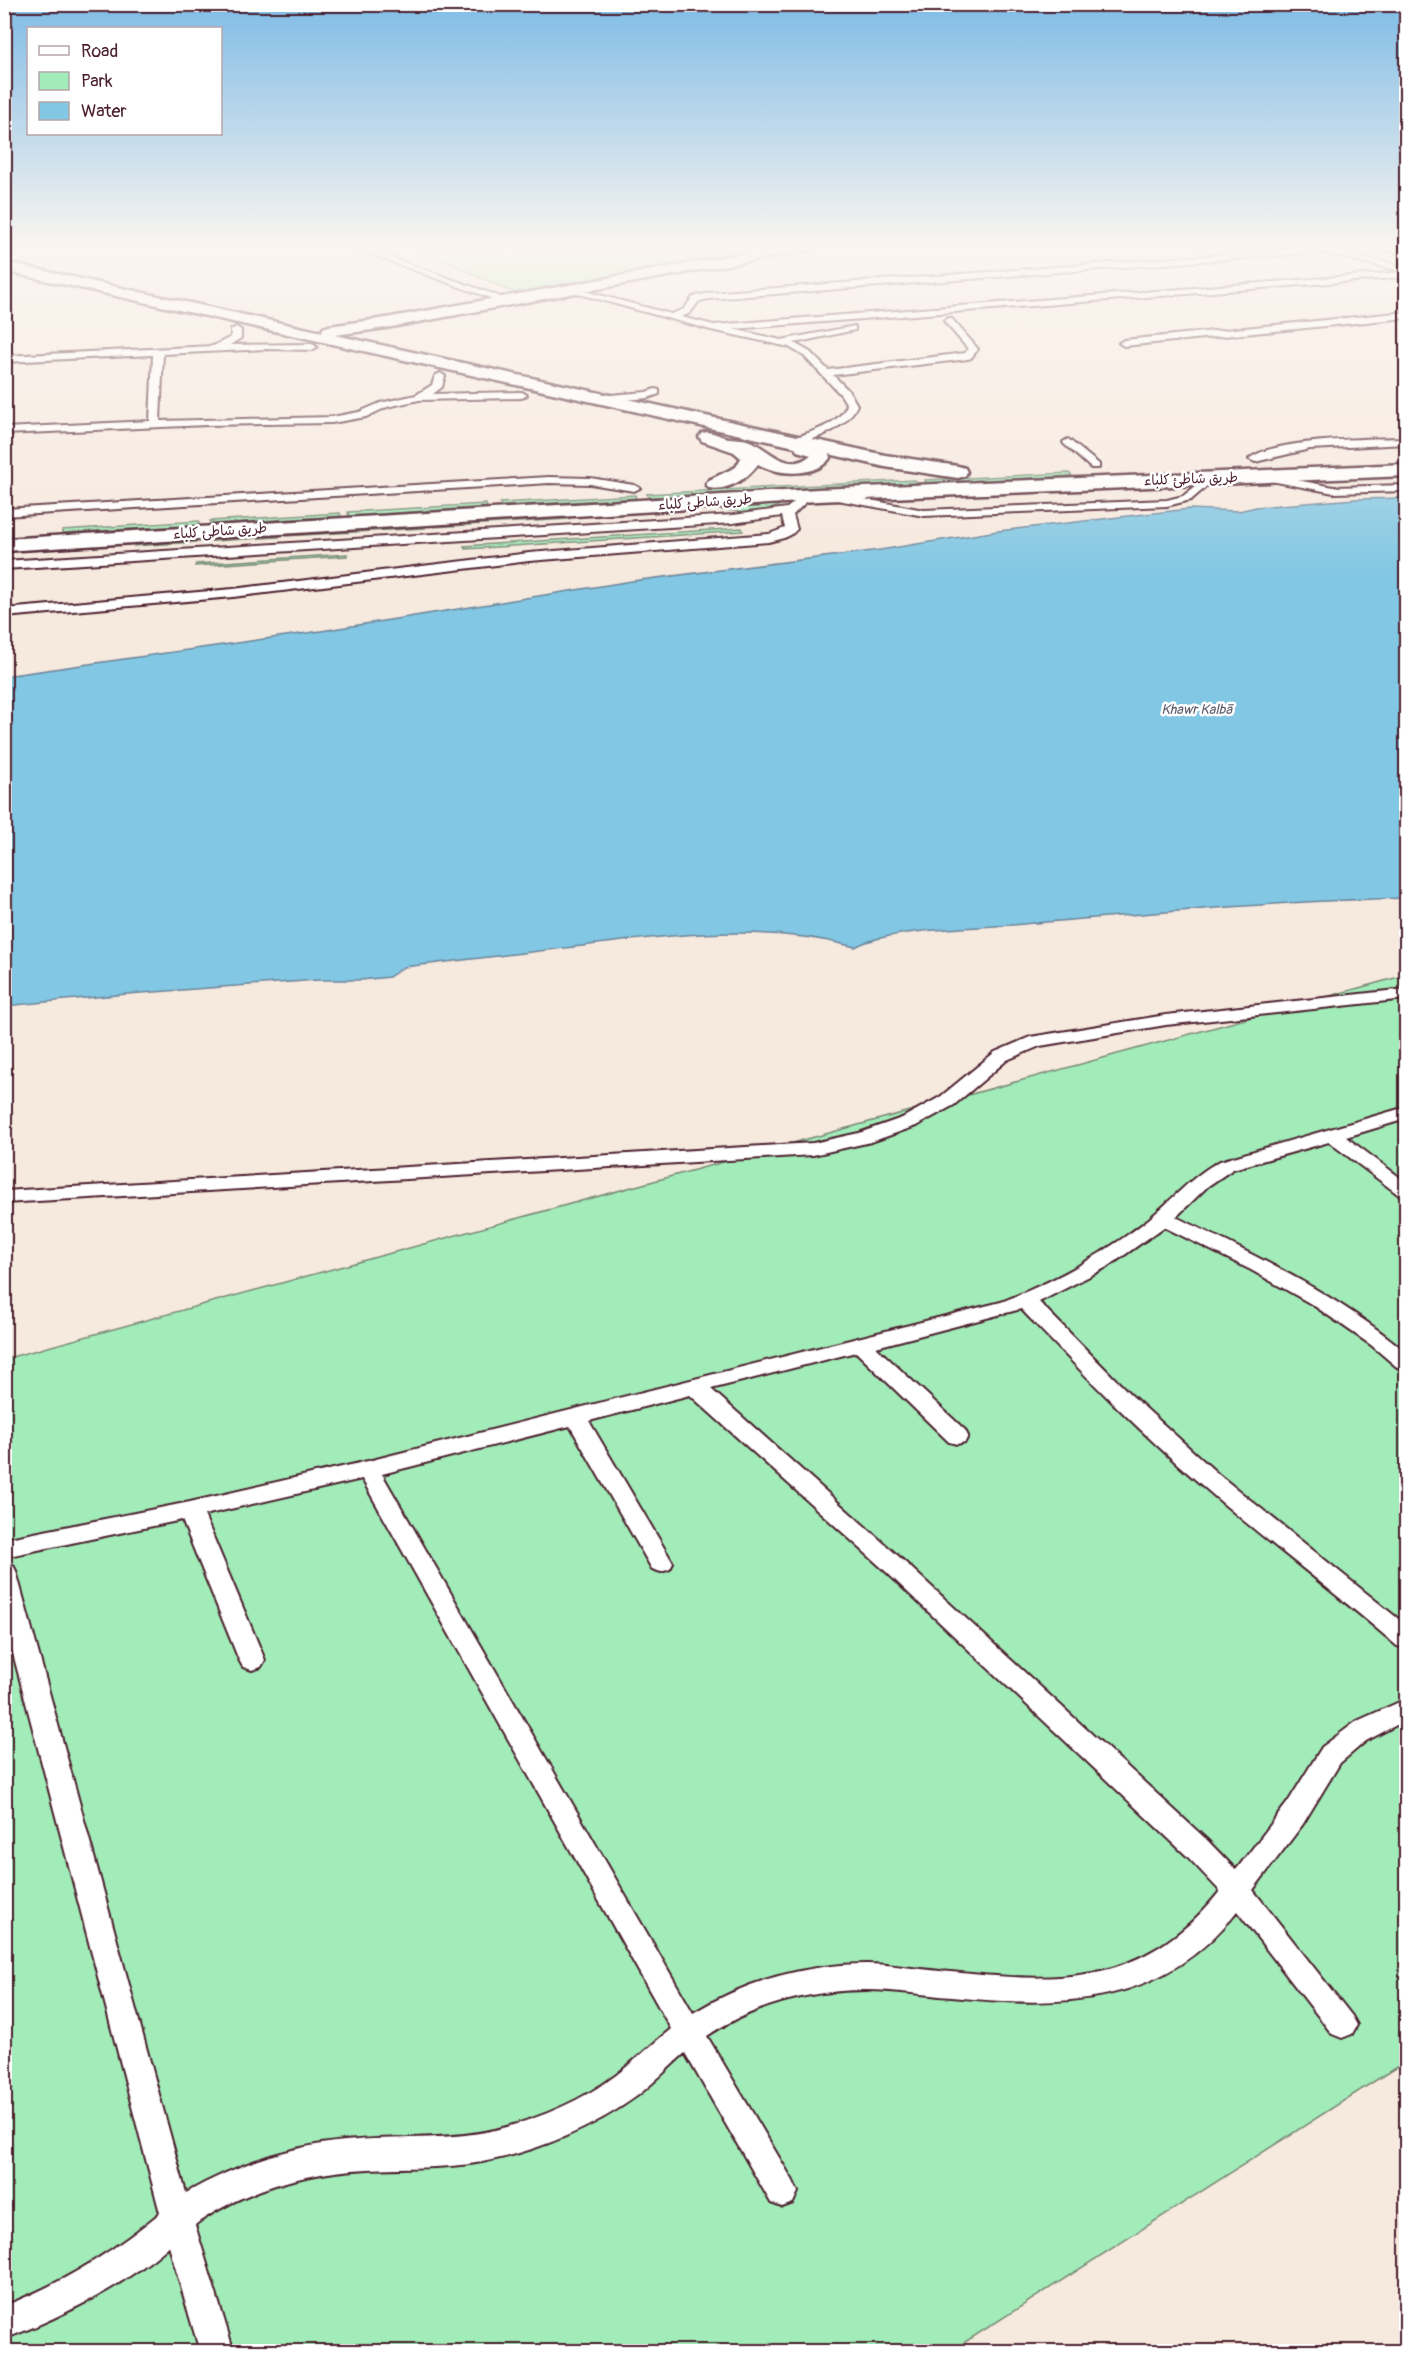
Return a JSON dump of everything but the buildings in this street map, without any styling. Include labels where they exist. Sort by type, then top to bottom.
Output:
[{"type":"main road","points":[[363,355],[440,376],[744,445],[756,451],[764,460],[775,464],[799,465],[813,463],[821,458],[819,452],[814,450],[652,399],[597,399],[403,355]]},
{"type":"main road","points":[[751,432],[885,461],[958,472]]},
{"type":"main road","points":[[708,437],[741,448],[750,457],[748,466],[743,471],[716,484]]},
{"type":"main road","name":"طريق شاطئ كلباء","points":[[4,545],[812,495],[1210,478],[1257,468],[1407,453]]},
{"type":"main road","points":[[1257,468],[1407,461]]},
{"type":"main road","name":"طريق شاطئ كلباء","points":[[4,526],[634,488],[1095,466],[1407,470]]},
{"type":"lane","points":[[4,359],[93,355]]},
{"type":"lane","points":[[155,424],[158,355]]},
{"type":"lane","points":[[796,441],[837,423],[850,411],[850,399],[807,355]]},
{"type":"lane","points":[[825,373],[969,355]]},
{"type":"lane","points":[[419,397],[437,387],[440,376]]},
{"type":"lane","points":[[4,431],[155,424],[332,420],[362,415],[384,405],[419,397],[522,395]]},
{"type":"lane","points":[[1257,468],[1280,450],[1300,446],[1407,441]]},
{"type":"lane","points":[[1068,442],[1095,466]]},
{"type":"lane","points":[[1257,468],[1334,490],[1407,488]]},
{"type":"lane","points":[[4,513],[556,480],[590,481],[634,488]]},
{"type":"lane","points":[[4,565],[733,519],[789,511],[812,495]]},
{"type":"lane","points":[[4,613],[233,593],[518,558],[768,538],[785,534],[791,530],[786,517],[789,511]]},
{"type":"lane","points":[[4,1197],[813,1149],[864,1138],[909,1122],[947,1101],[1001,1056],[1036,1041],[1166,1020],[1407,994]]},
{"type":"lane","points":[[4,1548],[190,1510],[368,1469],[982,1315],[1057,1288],[1092,1268],[1162,1218],[1205,1177],[1221,1167],[1407,1113]]},
{"type":"lane","points":[[1331,1135],[1407,1191]]},
{"type":"lane","points":[[1162,1218],[1312,1294],[1354,1321],[1407,1363]]},
{"type":"lane","points":[[1025,1301],[1130,1407],[1210,1480],[1407,1639]]},
{"type":"lane","points":[[861,1345],[957,1436]]},
{"type":"lane","points":[[695,1387],[906,1577],[1197,1848],[1236,1889],[1342,2025]]},
{"type":"lane","points":[[576,1417],[662,1563]]},
{"type":"lane","points":[[368,1469],[782,2192]]},
{"type":"lane","points":[[190,1510],[252,1660]]},
{"type":"lane","points":[[4,1571],[177,2219],[217,2352]]},
{"type":"lane","points":[[4,2323],[73,2292],[137,2252],[195,2206],[234,2185],[275,2169],[316,2159],[370,2152],[425,2153],[474,2148],[522,2137],[566,2120],[606,2098],[643,2073],[670,2047],[699,2025],[732,2007],[766,1993],[804,1983],[844,1977],[884,1977],[923,1982],[1041,1989],[1075,1988],[1108,1983],[1138,1974],[1172,1957],[1202,1934],[1301,1804],[1313,1778],[1330,1756],[1351,1737],[1379,1720],[1407,1709]]},
{"type":"green space","points":[[1069,473],[1072,476],[926,483],[925,480]]},
{"type":"green space","points":[[915,480],[917,483],[649,497],[647,494]]},
{"type":"green space","points":[[635,495],[636,498],[501,506],[500,503]]},
{"type":"green space","points":[[784,503],[768,511],[741,515],[737,511],[722,510],[721,507]]},
{"type":"green space","points":[[486,504],[487,507],[349,516],[348,512]]},
{"type":"green space","points":[[340,513],[341,516],[210,524],[210,521]]},
{"type":"green space","points":[[568,516],[569,519],[434,527],[433,525]]},
{"type":"green space","points":[[199,521],[199,525],[62,533],[62,530]]},
{"type":"green space","points":[[425,525],[425,528],[286,536],[286,534]]},
{"type":"green space","points":[[742,528],[743,531],[465,549],[464,546]]},
{"type":"green space","points":[[279,534],[279,537],[134,546],[135,543]]},
{"type":"green space","points":[[347,554],[347,556],[195,566],[196,564]]},
{"type":"green space","points":[[1406,975],[1406,2061],[951,2351],[5,2351],[4,1359]]},
{"type":"water","name":"Khawr Kalbā","points":[[1406,498],[1406,898],[1258,905],[931,930],[888,936],[855,947],[787,935],[719,933],[684,935],[404,967],[389,977],[361,980],[318,980],[127,994],[5,1006],[5,676],[321,631],[632,581],[880,550],[998,531],[1189,509],[1239,511],[1256,507],[1355,499]]}]
